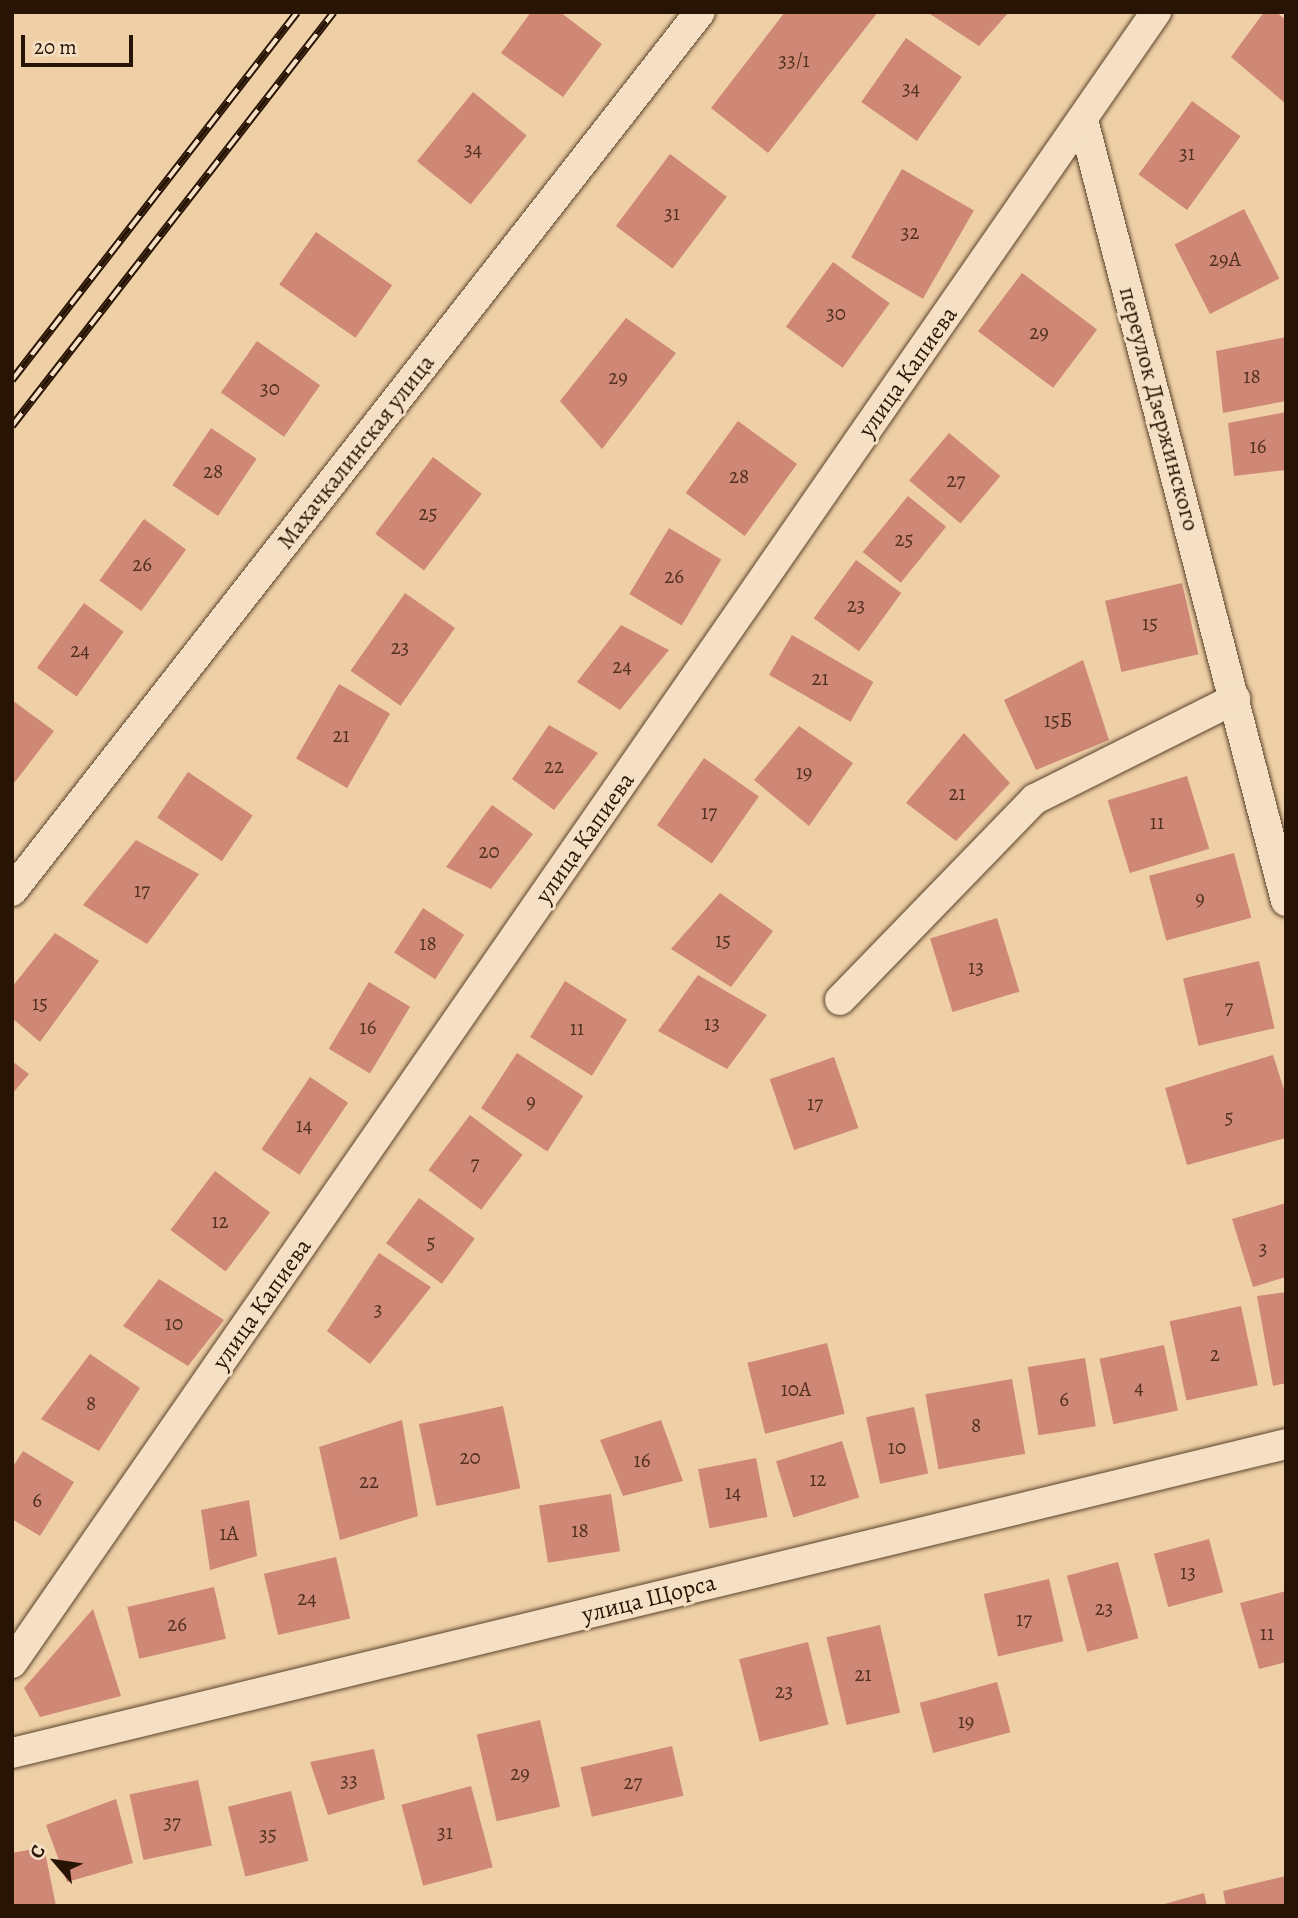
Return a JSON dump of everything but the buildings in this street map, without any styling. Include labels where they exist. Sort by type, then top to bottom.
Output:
[{"type":"street","name":"Махачкалинская улица","points":[[12,891],[700,12]]},
{"type":"street","name":"улица Капиева","points":[[12,1663],[1156,12]]},
{"type":"street","name":"переулок Дзержинского","points":[[1083,120],[1286,901]]},
{"type":"street","points":[[840,1000],[1035,799],[1235,699]]},
{"type":"street","name":"улица Щорса","points":[[12,1753],[1286,1444]]},
{"type":"railway","points":[[12,380],[297,12]]},
{"type":"railway","points":[[12,426],[334,12]]}]
